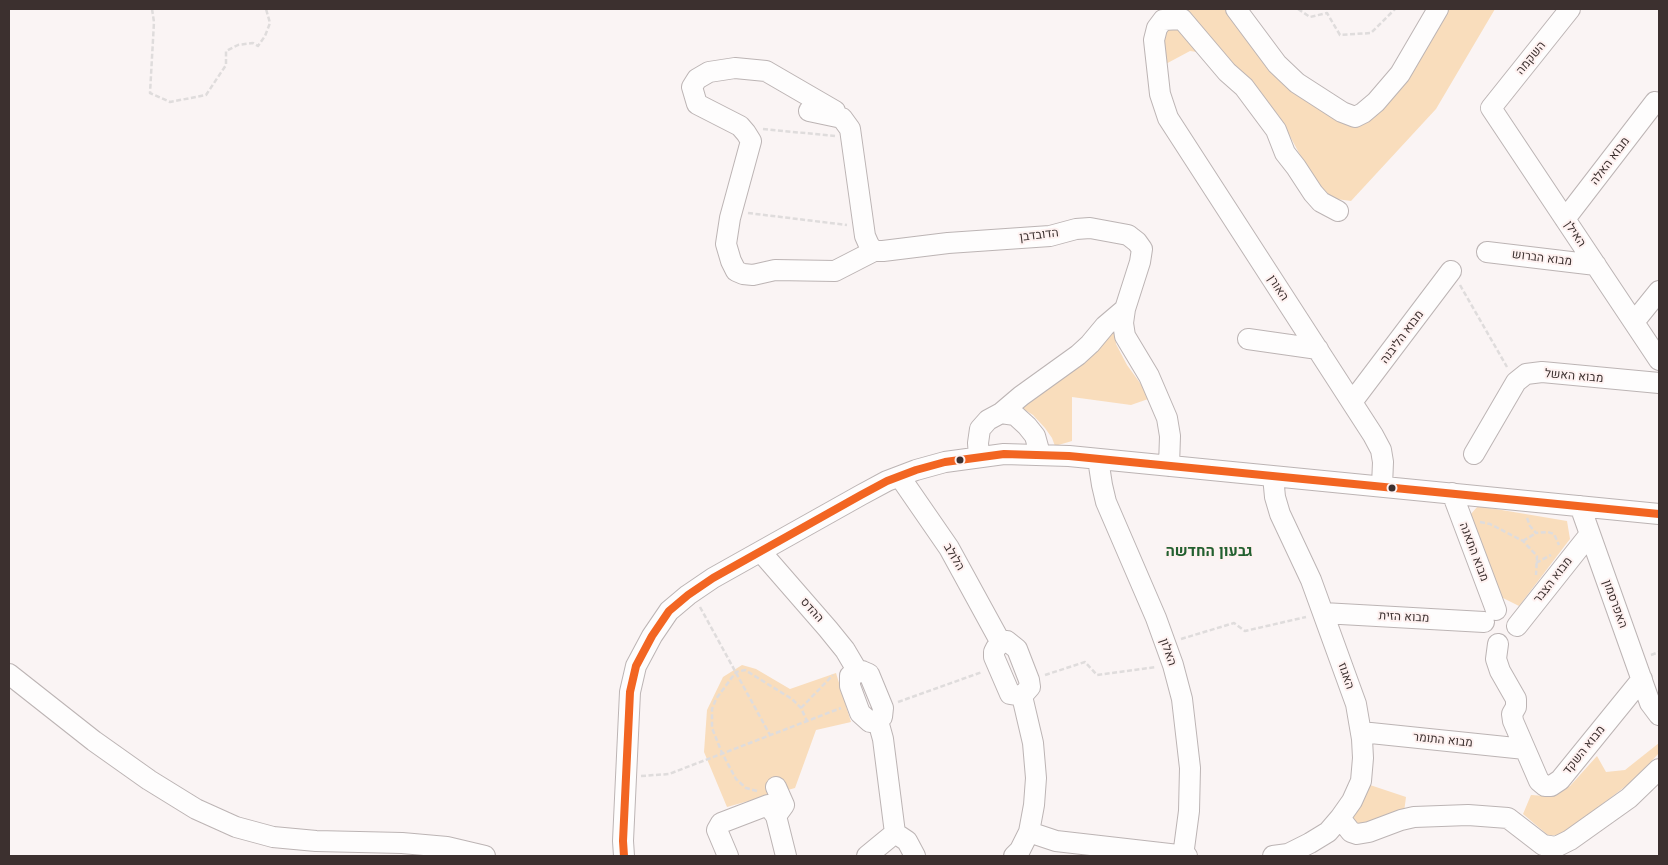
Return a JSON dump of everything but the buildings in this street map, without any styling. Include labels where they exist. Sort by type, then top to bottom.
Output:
[{"type":"street","points":[[1236,9],[1277,64],[1297,83],[1342,112],[1355,117],[1376,102],[1400,74],[1438,9]]},
{"type":"street","name":"השקמה","points":[[1491,108],[1570,9]]},
{"type":"street","points":[[1166,14],[1182,19],[1227,72],[1244,87],[1276,130],[1285,153],[1313,193],[1321,202],[1338,211]]},
{"type":"street","name":"האורן","points":[[1166,14],[1157,28],[1154,40],[1160,94],[1168,118],[1352,402],[1381,450],[1383,462],[1382,486]]},
{"type":"street","points":[[735,68],[766,71],[831,108],[842,118],[850,129],[852,138],[865,236],[868,245],[874,251],[835,271],[775,270],[753,276],[736,270],[730,262],[726,244],[730,218],[751,141],[740,126],[697,104],[692,87],[697,79],[709,72],[735,68]]},
{"type":"street","name":"מבוא האלה","points":[[1566,219],[1655,102]]},
{"type":"street","name":"האילן","points":[[1491,108],[1659,360]]},
{"type":"street","points":[[809,111],[842,118]]},
{"type":"street","name":"הדובדבן","points":[[874,251],[883,252],[948,243],[1050,236],[1090,228],[1128,235],[1142,248],[1140,262],[1125,309],[1123,323],[1125,336],[1150,376],[1167,418],[1170,436],[1169,466]]},
{"type":"street","name":"מבוא הברוש","points":[[1487,252],[1596,265]]},
{"type":"street","name":"מבוא הליבנה","points":[[1352,402],[1451,271]]},
{"type":"street","points":[[1634,322],[1659,291]]},
{"type":"street","points":[[979,457],[980,429],[988,420],[1001,413],[1021,396],[1078,355],[1105,326],[1125,309]]},
{"type":"street","points":[[1248,339],[1318,350]]},
{"type":"street","name":"מבוא האשל","points":[[1516,382],[1526,374],[1542,372],[1659,383]]},
{"type":"street","points":[[1474,454],[1516,382]]},
{"type":"street","points":[[1001,413],[1015,415],[1027,426],[1035,436],[1040,454]]},
{"type":"street","points":[[624,856],[623,841],[630,692],[636,666],[652,636],[669,611],[713,578],[861,495],[900,477],[945,462],[1004,454],[1040,454],[1655,514]]},
{"type":"street","name":"האלון","points":[[1098,459],[1106,502],[1156,618],[1173,665],[1182,700],[1190,768],[1189,811],[1183,856]]},
{"type":"street","name":"האגוז","points":[[1273,476],[1275,497],[1280,514],[1311,580],[1356,704],[1363,758],[1361,781],[1352,801],[1340,818],[1328,832],[1310,843],[1281,855]]},
{"type":"street","name":"הלולב","points":[[900,477],[950,548],[1001,643],[1007,641],[1017,649],[1026,688],[1036,778],[1029,832],[1017,853]]},
{"type":"street","name":"מבוא התאנה","points":[[1452,493],[1461,517],[1490,616]]},
{"type":"street","name":"האפרסמון","points":[[1580,506],[1642,679],[1655,709]]},
{"type":"street","name":"מבוא הצבר","points":[[1517,626],[1590,534]]},
{"type":"street","name":"ההדס","points":[[761,552],[828,629],[853,665],[869,674],[880,714],[895,833]]},
{"type":"street","points":[[1502,610],[1513,615],[1517,626],[1515,635],[1511,640],[1498,644],[1488,639],[1483,628],[1490,616],[1502,610]]},
{"type":"street","name":"מבוא הזית","points":[[1323,612],[1490,616]]},
{"type":"street","points":[[1001,643],[994,652],[1010,694],[1026,688]]},
{"type":"street","name":"מבוא השקד","points":[[1498,644],[1496,659],[1500,671],[1516,699],[1516,707],[1512,714],[1513,721],[1539,781],[1545,786],[1552,786],[1560,780],[1642,679]]},
{"type":"street","points":[[853,665],[850,686],[864,718],[870,722],[880,714]]},
{"type":"street","points":[[9,674],[94,741],[149,780],[196,809],[236,827],[273,837],[316,841],[402,843],[447,847],[485,856]]},
{"type":"street","name":"מבוא התומר","points":[[1361,732],[1525,749]]},
{"type":"street","points":[[1340,818],[1351,832],[1357,834],[1369,832],[1414,817],[1468,816],[1508,818],[1543,844],[1556,847],[1570,840],[1629,798],[1659,769]]},
{"type":"street","points":[[776,787],[784,805],[776,816]]},
{"type":"street","points":[[728,856],[717,830],[722,823],[768,805],[776,816],[786,856]]},
{"type":"street","points":[[1029,832],[1056,841],[1187,856]]},
{"type":"street","points":[[867,856],[895,833],[907,841],[915,856]]},
{"type":"path","points":[[152,9],[154,22],[150,93],[170,102],[206,95],[226,65],[226,51],[238,45],[253,43],[258,46],[265,36],[270,23],[266,9]]},
{"type":"path","points":[[1298,9],[1310,17],[1327,13],[1340,35],[1371,33],[1395,9]]},
{"type":"path","points":[[740,126],[852,138]]},
{"type":"path","points":[[730,218],[746,212],[864,227]]},
{"type":"path","points":[[1451,271],[1516,382]]},
{"type":"path","points":[[1520,500],[1530,526],[1536,533]]},
{"type":"path","points":[[1461,517],[1490,524],[1523,541],[1537,556],[1535,603]]},
{"type":"path","points":[[1523,541],[1536,533],[1548,532],[1554,534],[1559,544],[1557,549]]},
{"type":"path","points":[[1536,563],[1555,553]]},
{"type":"path","points":[[692,592],[770,735]]},
{"type":"path","points":[[1165,644],[1234,623],[1244,631],[1323,612]]},
{"type":"path","points":[[1026,688],[1085,662],[1097,674],[1173,665]]},
{"type":"path","points":[[801,708],[853,665]]},
{"type":"path","points":[[880,714],[998,666]]},
{"type":"path","points":[[776,787],[757,791],[746,788],[736,779],[722,754],[712,728],[712,709],[716,699],[736,672],[745,670],[792,699],[801,708],[807,721]]},
{"type":"path","points":[[626,773],[643,777],[669,774],[856,702]]},
{"type":"shaded area","points":[[1176,9],[1230,9],[1291,86],[1342,123],[1362,125],[1374,118],[1397,87],[1448,9],[1495,9],[1436,109],[1351,201],[1329,198],[1318,188],[1279,116],[1250,82],[1204,53],[1190,51],[1162,66],[1166,30]]},
{"type":"shaded area","points":[[1115,329],[1116,344],[1127,365],[1151,398],[1131,405],[1072,397],[1072,441],[1055,446],[1045,428],[1033,415],[1022,408]]},
{"type":"shaded area","points":[[1478,506],[1567,521],[1570,539],[1519,606],[1499,596],[1470,515]]},
{"type":"shaded area","points":[[742,665],[756,669],[790,689],[836,673],[851,722],[816,730],[795,788],[727,807],[704,752],[707,710],[723,677]]},
{"type":"shaded area","points":[[1659,743],[1659,753],[1635,779],[1563,834],[1549,836],[1523,814],[1531,795],[1546,796],[1570,786],[1597,756],[1606,772],[1625,770]]},
{"type":"shaded area","points":[[1370,785],[1406,797],[1404,812],[1355,828],[1352,818]]},
{"type":"transit line","points":[[624,856],[623,841],[630,692],[636,666],[652,636],[669,611],[713,578],[887,481],[916,470],[945,462],[1004,454],[1069,456],[1659,514]]},
{"type":"district","name":"גבעון החדשה","points":[[1209,552]]}]
